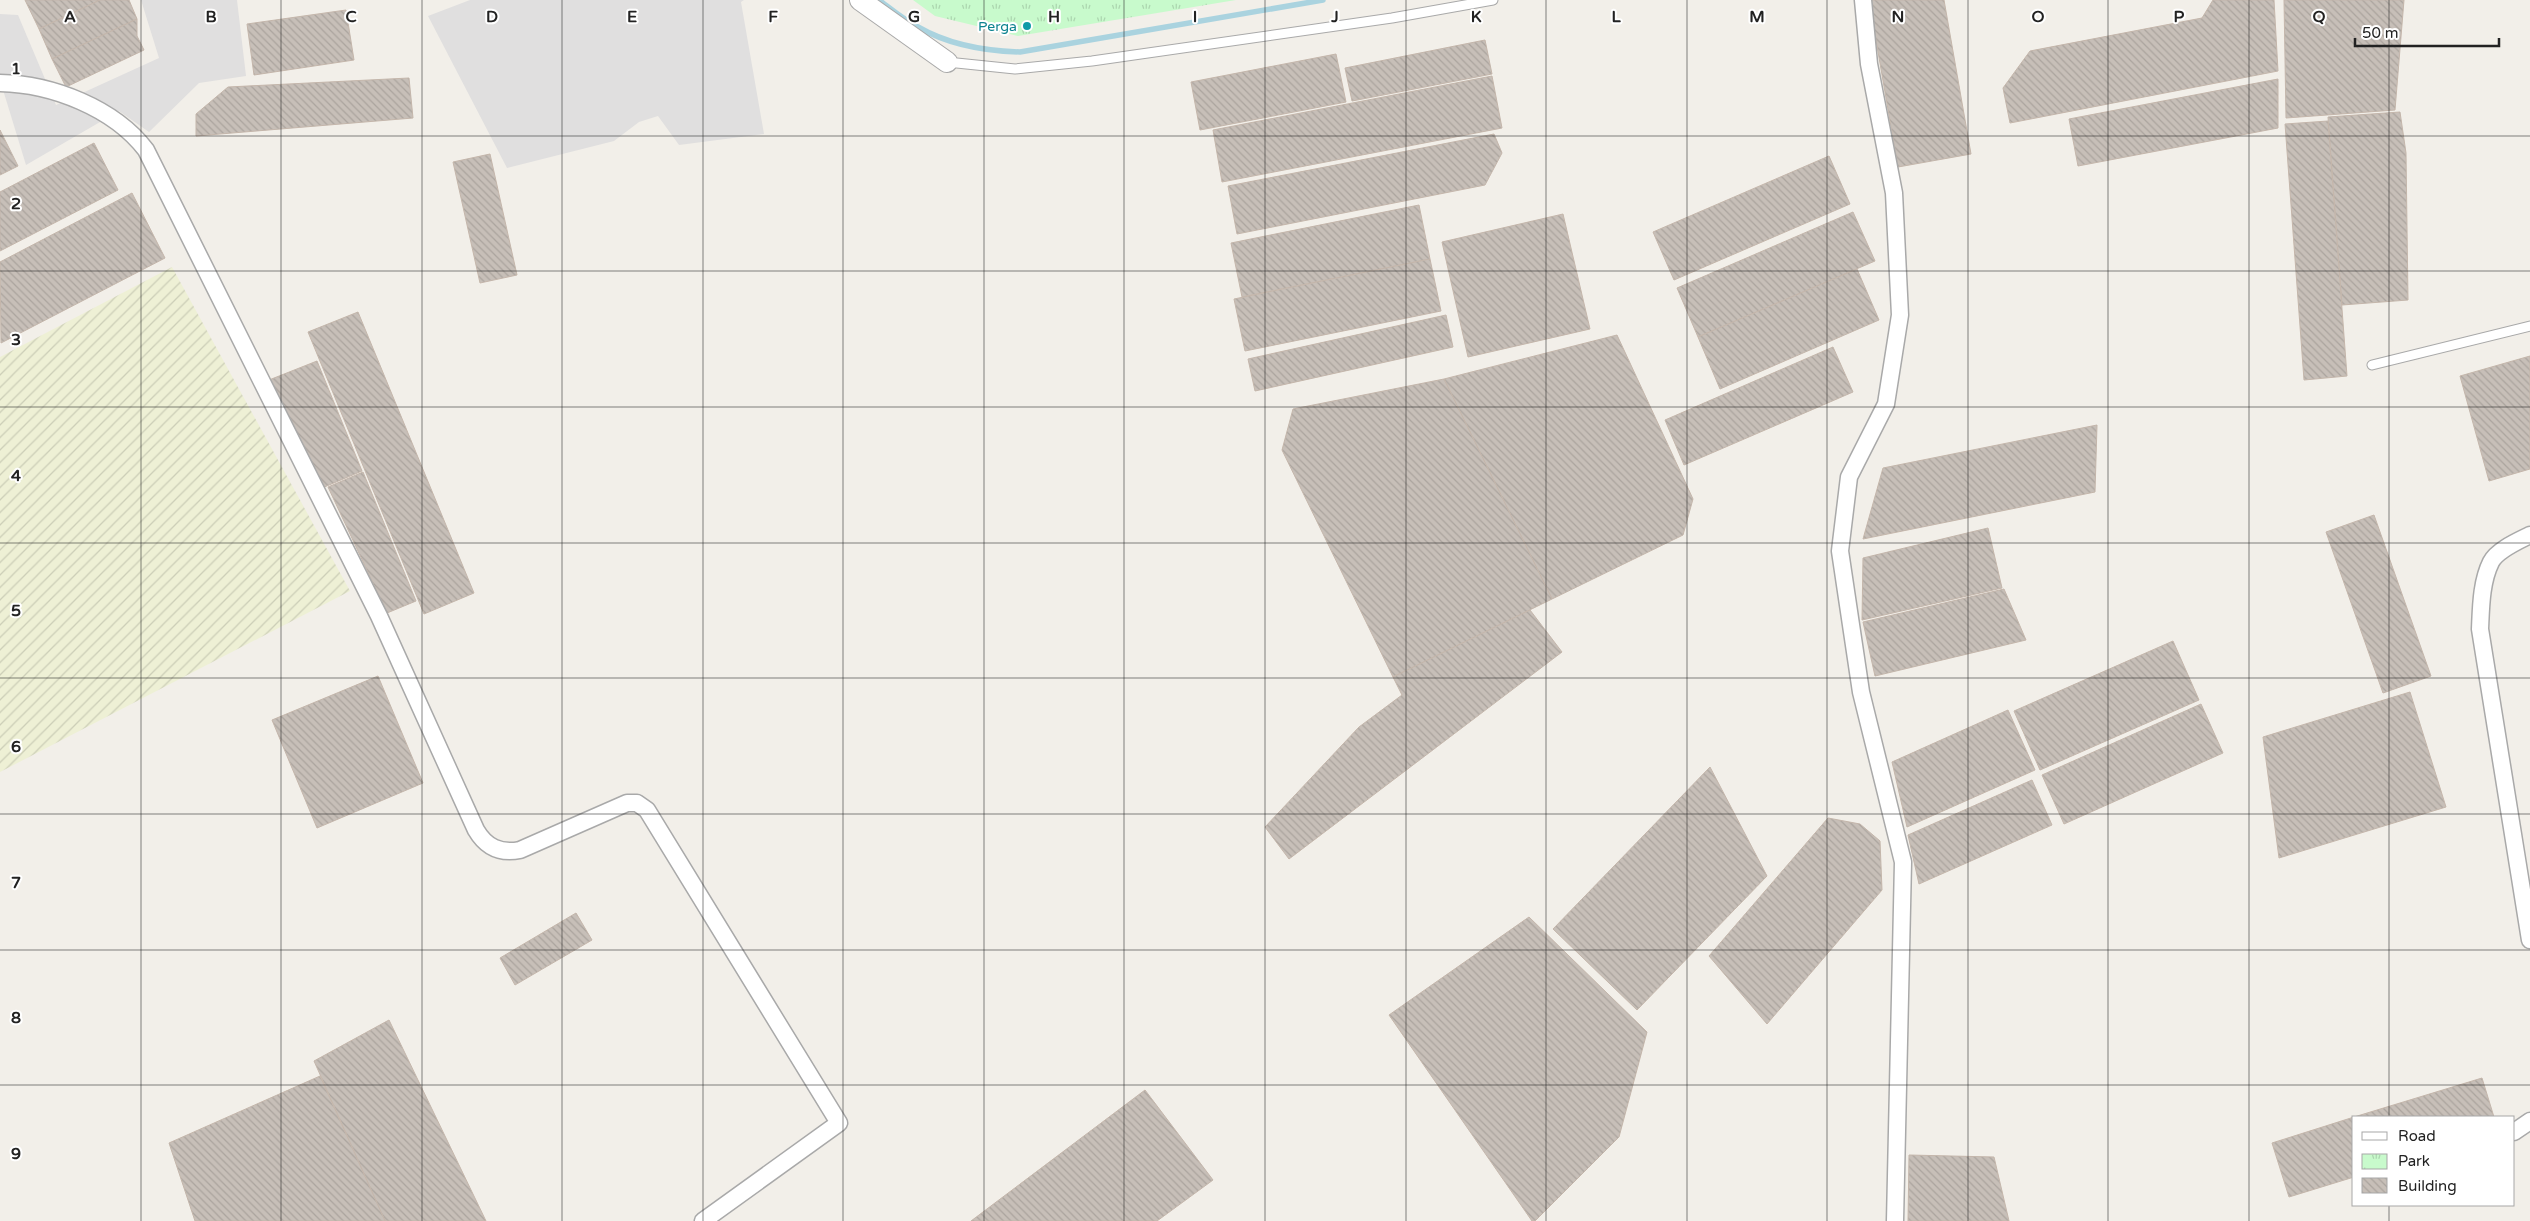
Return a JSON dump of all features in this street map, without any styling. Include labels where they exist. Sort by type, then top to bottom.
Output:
[{"type":"street","points":[[860,0],[947,62]]},
{"type":"street","points":[[1862,0],[1869,64],[1894,192],[1900,315],[1886,404],[1849,478],[1840,551],[1861,692],[1903,862],[1895,1221]]},
{"type":"street","points":[[0,82],[34,85],[61,93],[117,120],[137,137],[146,150],[379,616],[476,830],[486,844],[501,851],[520,850],[627,803],[643,806],[652,818],[839,1123],[703,1221]]},
{"type":"street","points":[[2530,535],[2511,545],[2491,561],[2483,594],[2480,629],[2530,940]]},
{"type":"street","points":[[2515,1131],[2530,1121]]},
{"type":"lane","points":[[947,62],[1014,69],[1082,62],[1392,18],[1493,0]]},
{"type":"lane","points":[[2372,365],[2530,326]]},
{"type":"shaded area","points":[[141,0],[237,0],[246,76],[199,83],[149,132],[119,111],[26,165],[0,80],[0,14],[18,15],[56,105],[159,58]]},
{"type":"shaded area","points":[[470,0],[744,0],[741,2],[764,134],[679,145],[658,116],[639,122],[614,141],[507,168],[428,16]]},
{"type":"green space","name":"Perga","points":[[913,0],[1236,0],[1018,36],[935,16]]},
{"type":"green space","points":[[172,267],[350,591],[0,772],[0,357]]},
{"type":"building","points":[[25,0],[100,0],[39,29]]},
{"type":"building","points":[[100,0],[129,0],[137,19],[52,59],[39,29]]},
{"type":"building","points":[[1869,0],[1944,0],[1971,154],[1898,167]]},
{"type":"building","points":[[2213,0],[2274,0],[2278,71],[2010,123],[2003,88],[2030,51],[2202,18]]},
{"type":"building","points":[[2284,0],[2404,0],[2395,110],[2286,118]]},
{"type":"building","points":[[346,10],[354,60],[254,75],[247,24]]},
{"type":"building","points":[[137,19],[137,36],[144,50],[66,87],[52,59]]},
{"type":"building","points":[[1485,40],[1492,74],[1352,101],[1345,68]]},
{"type":"building","points":[[1336,54],[1346,102],[1200,130],[1191,82]]},
{"type":"building","points":[[1492,76],[1502,128],[1222,182],[1213,130]]},
{"type":"building","points":[[409,78],[413,118],[196,136],[196,114],[228,87]]},
{"type":"building","points":[[2278,79],[2278,128],[2078,166],[2069,119]]},
{"type":"building","points":[[2400,112],[2406,153],[2408,300],[2342,305],[2328,117]]},
{"type":"building","points":[[2328,121],[2347,376],[2304,380],[2285,124]]},
{"type":"building","points":[[0,130],[18,166],[0,175]]},
{"type":"building","points":[[1494,134],[1502,153],[1485,185],[1237,234],[1228,186]]},
{"type":"building","points":[[94,143],[118,190],[0,251],[0,192]]},
{"type":"building","points":[[490,154],[517,275],[480,283],[453,162]]},
{"type":"building","points":[[1829,156],[1850,204],[1674,280],[1653,232]]},
{"type":"building","points":[[132,193],[165,258],[1,343],[0,262]]},
{"type":"building","points":[[1419,205],[1430,259],[1242,297],[1231,243]]},
{"type":"building","points":[[1853,212],[1875,261],[1698,337],[1677,288]]},
{"type":"building","points":[[1563,214],[1590,329],[1468,357],[1442,242]]},
{"type":"building","points":[[1430,259],[1441,311],[1245,351],[1234,299]]},
{"type":"building","points":[[1857,269],[1879,320],[1720,389],[1698,337]]},
{"type":"building","points":[[358,312],[474,593],[424,614],[308,332]]},
{"type":"building","points":[[1446,315],[1453,347],[1255,391],[1248,359]]},
{"type":"building","points":[[1617,335],[1693,499],[1683,535],[1552,599],[1444,379]]},
{"type":"building","points":[[1833,347],[1853,392],[1684,465],[1665,420]]},
{"type":"building","points":[[2530,356],[2530,469],[2489,481],[2460,376]]},
{"type":"building","points":[[317,361],[362,471],[322,488],[269,380]]},
{"type":"building","points":[[1444,379],[1552,599],[1393,677],[1282,450],[1293,409]]},
{"type":"building","points":[[2097,425],[2095,492],[1863,539],[1883,468]]},
{"type":"building","points":[[363,472],[416,601],[387,613],[328,487]]},
{"type":"building","points":[[2374,515],[2431,676],[2383,693],[2326,532]]},
{"type":"building","points":[[1988,528],[2002,588],[1862,620],[1863,558]]},
{"type":"building","points":[[2004,589],[2026,640],[1875,676],[1863,622]]},
{"type":"building","points":[[1530,610],[1562,652],[1289,859],[1265,827],[1359,727],[1402,695],[1393,677]]},
{"type":"building","points":[[2173,641],[2199,700],[2040,770],[2014,711]]},
{"type":"building","points":[[378,676],[423,783],[317,828],[272,720]]},
{"type":"building","points":[[2410,692],[2446,807],[2279,858],[2263,737]]},
{"type":"building","points":[[2201,704],[2223,753],[2064,824],[2042,775]]},
{"type":"building","points":[[2008,710],[2035,770],[1907,827],[1892,762]]},
{"type":"building","points":[[1710,767],[1767,876],[1637,1010],[1553,929]]},
{"type":"building","points":[[2032,780],[2052,825],[1919,884],[1908,835]]},
{"type":"building","points":[[1828,818],[1860,824],[1880,841],[1882,890],[1767,1024],[1709,956]]},
{"type":"building","points":[[576,913],[592,940],[515,985],[500,958]]},
{"type":"building","points":[[1529,917],[1647,1032],[1619,1137],[1535,1221],[1532,1221],[1389,1015]]},
{"type":"building","points":[[389,1020],[486,1221],[385,1221],[314,1061]]},
{"type":"building","points":[[320,1076],[385,1221],[195,1221],[169,1143]]},
{"type":"building","points":[[2482,1078],[2494,1116],[2357,1116]]},
{"type":"building","points":[[1145,1090],[1213,1180],[1157,1221],[971,1221]]},
{"type":"building","points":[[2352,1118],[2352,1178],[2289,1197],[2272,1143]]},
{"type":"building","points":[[1909,1155],[1994,1157],[2009,1221],[1908,1221]]},
{"type":"waterway","points":[[879,0],[908,21],[954,43],[993,50],[1020,52],[1323,0]]},
{"type":"place","name":"Perga","points":[[1027,26]]}]
